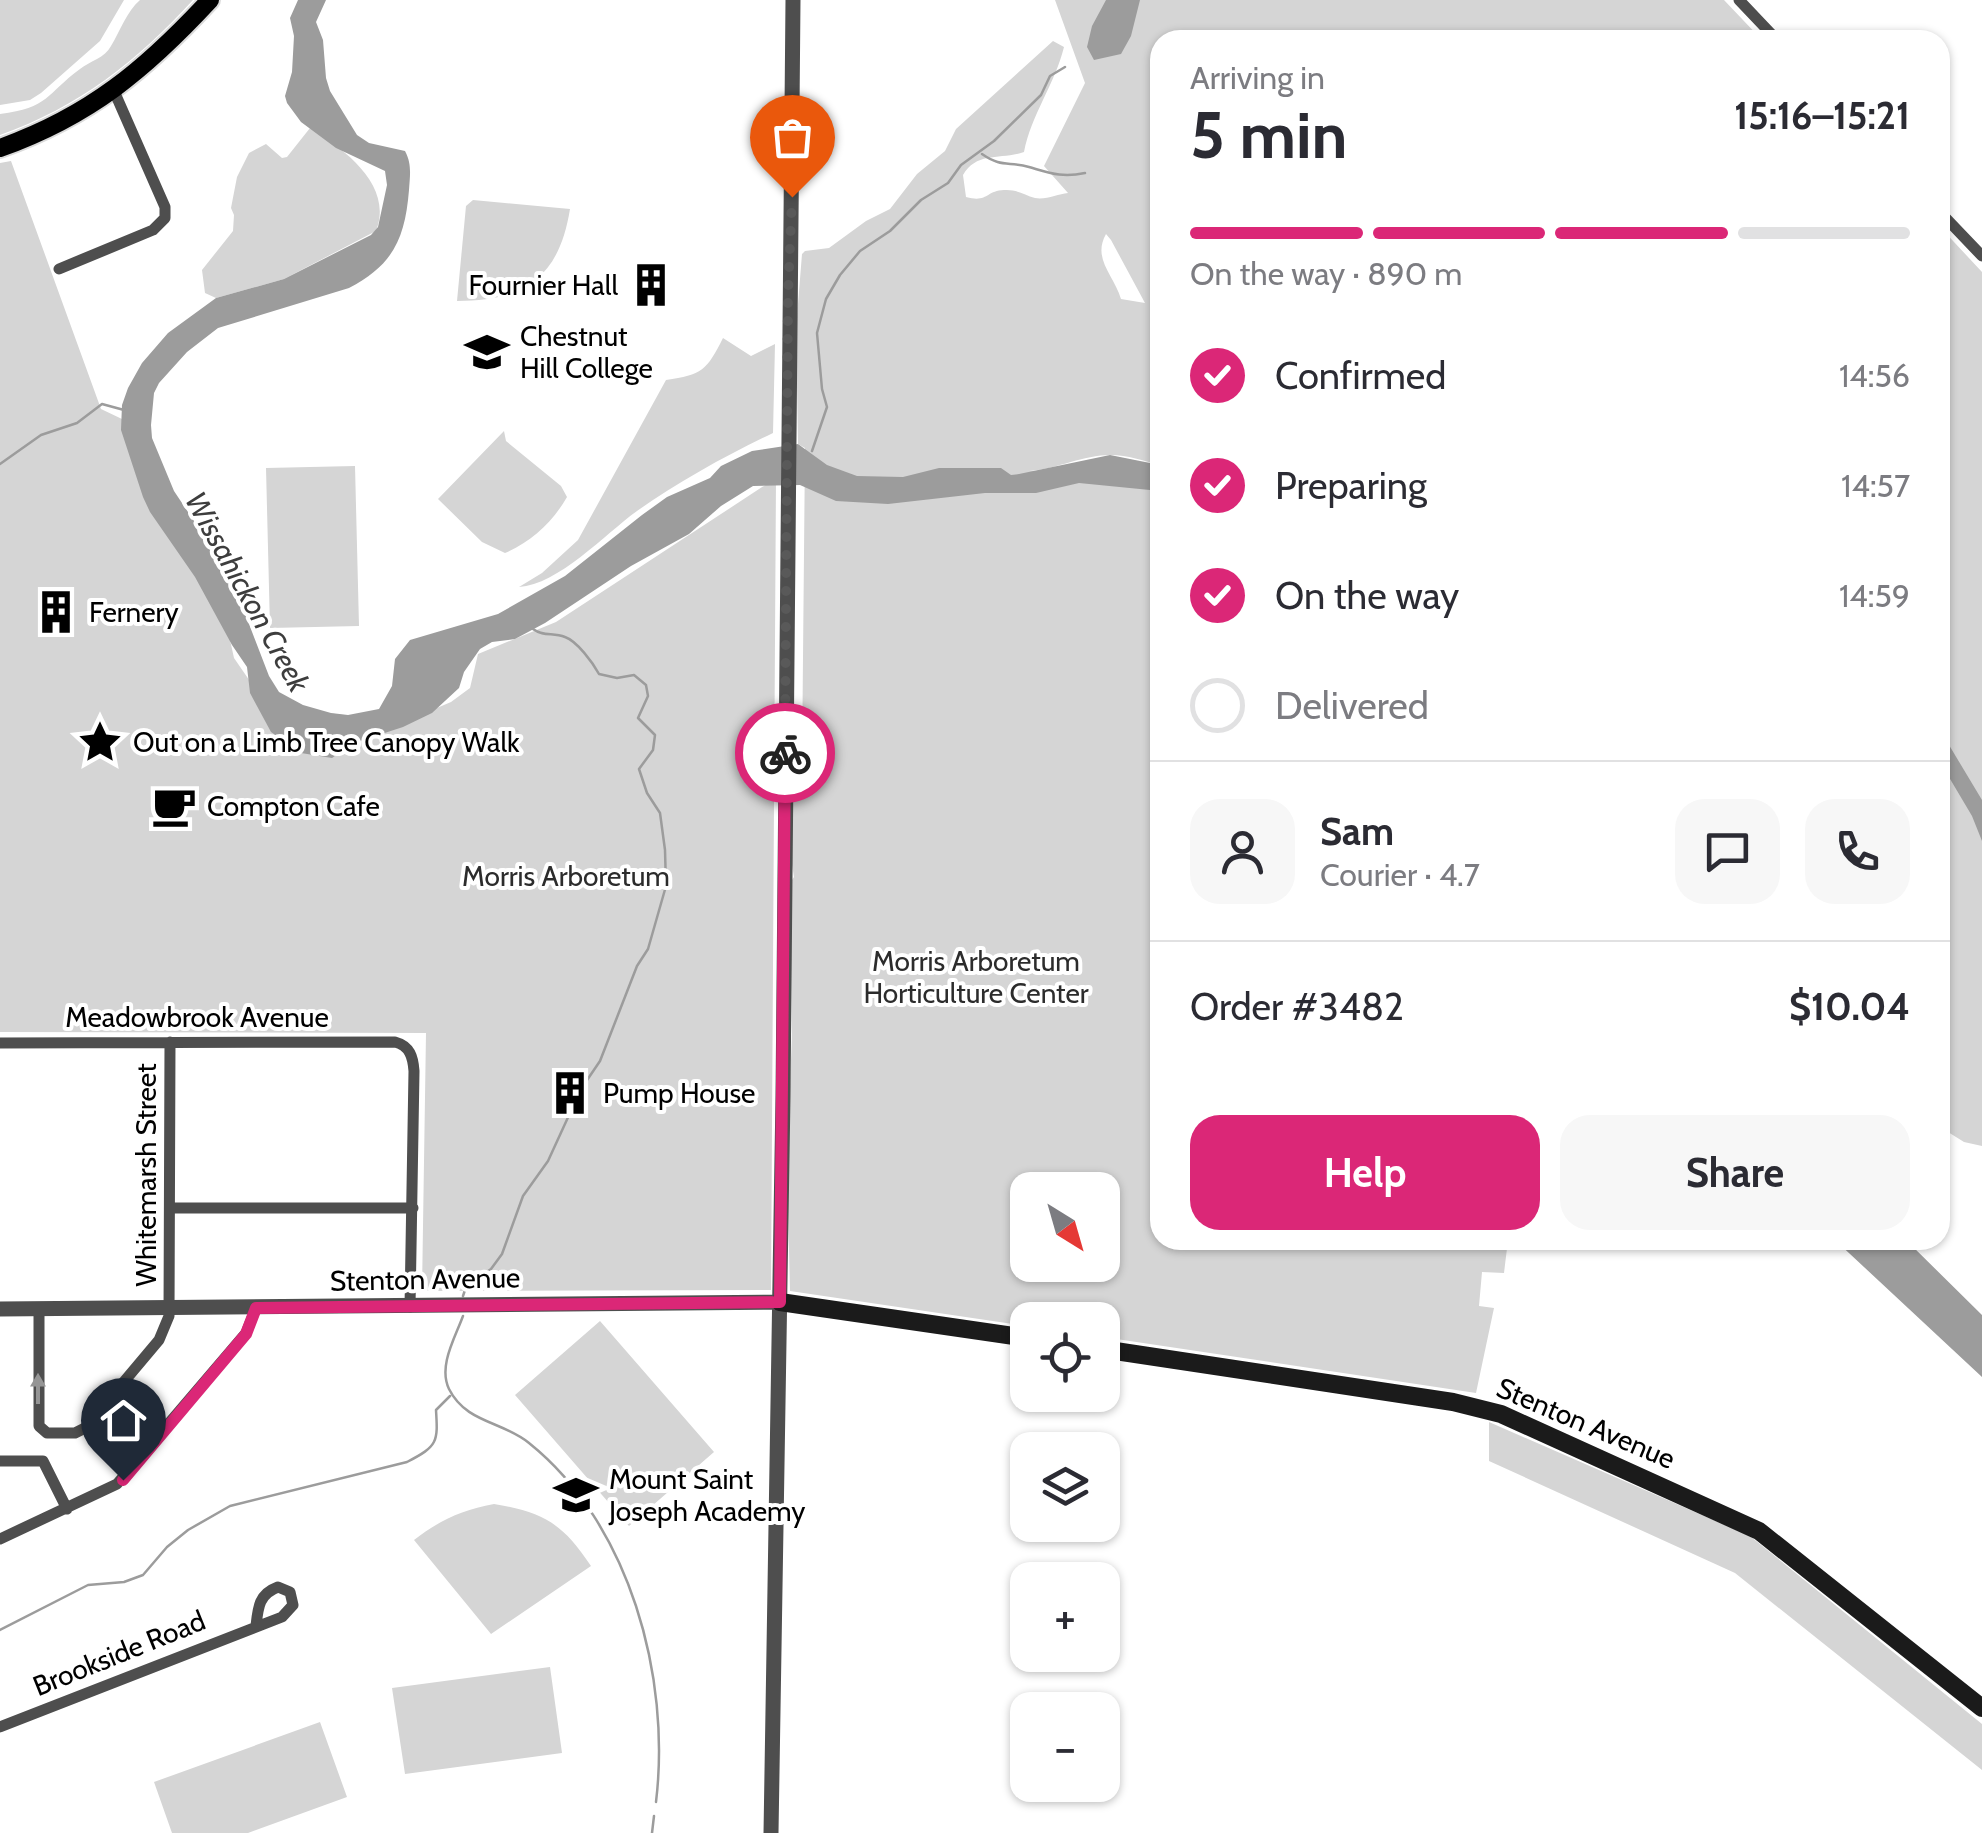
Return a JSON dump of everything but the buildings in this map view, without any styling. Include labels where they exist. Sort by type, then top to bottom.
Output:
[{"type":"main road","points":[[0,148],[54,126],[114,90],[165,48],[210,0]]},
{"type":"main road","name":"Stenton Avenue","points":[[780,1302],[1010,1335]]},
{"type":"main road","name":"Stenton Avenue","points":[[1120,1353],[1453,1402],[1501,1414],[1760,1531],[1982,1708]]},
{"type":"street","points":[[771,1833],[793,0]]},
{"type":"street","points":[[1739,0],[1768,30]]},
{"type":"street","points":[[59,269],[154,230],[165,218],[165,207],[114,90]]},
{"type":"street","points":[[1950,222],[1982,256]]},
{"type":"street","name":"Whitemarsh Street","points":[[170,1042],[170,1308]]},
{"type":"street","name":"Meadowbrook Avenue","points":[[0,1043],[394,1042],[408,1050],[414,1071],[412,1208]]},
{"type":"street","points":[[171,1208],[412,1208],[410,1307]]},
{"type":"street","name":"Stenton Avenue","points":[[0,1309],[780,1302]]},
{"type":"street","points":[[39,1309],[38,1422],[44,1432],[76,1434],[86,1428],[160,1340],[170,1308]]},
{"type":"street","points":[[0,1540],[123,1480],[246,1334],[256,1308]]},
{"type":"street","points":[[0,1460],[43,1460],[67,1509]]},
{"type":"street","name":"Brookside Road","points":[[0,1727],[256,1626]]},
{"type":"green space","points":[[0,0],[124,0],[100,41],[41,93],[30,100],[0,105]]},
{"type":"green space","points":[[140,0],[193,0],[105,80],[56,111],[0,135],[0,114],[38,104],[105,54]]},
{"type":"green space","name":"Morris Arboretum Horticulture Center","points":[[1055,0],[1724,0],[1752,30],[1150,30],[1150,462],[1111,455],[1029,471],[1109,473],[1150,487],[1150,1250],[1507,1250],[1504,1273],[1482,1272],[1479,1306],[1494,1308],[1476,1393],[1120,1340],[1120,1302],[1010,1302],[1010,1323],[790,1291],[787,1163],[792,1034],[794,708],[796,763],[802,763],[805,448],[798,444],[796,329],[802,254],[829,248],[890,209],[917,174],[945,151],[956,129],[1053,41],[1064,47],[1024,152],[982,159],[963,175],[966,197],[983,198],[1004,190],[1039,198],[1068,193],[1044,166],[1085,83]],"holes":[[[1106,234],[1145,303],[1121,299],[1101,251]]]},
{"type":"green space","points":[[310,128],[351,158],[372,184],[380,214],[376,231],[284,279],[216,298],[205,293],[202,270],[233,231],[231,208],[237,177],[249,153],[266,144],[282,158],[287,157]]},
{"type":"green space","name":"Morris Arboretum","points":[[11,161],[101,409],[122,419],[219,590],[234,658],[267,706],[404,722],[451,702],[470,688],[478,654],[556,622],[776,478],[771,1290],[422,1291],[426,1033],[0,1032],[0,163]]},
{"type":"green space","points":[[473,200],[570,209],[557,252],[534,281],[501,296],[457,301],[466,206]]},
{"type":"green space","points":[[1950,238],[1982,272],[1982,1146],[1950,1133]]},
{"type":"green space","points":[[723,338],[751,356],[775,344],[773,433],[653,500],[549,578],[519,587],[542,573],[578,540],[666,380],[702,369]]},
{"type":"green space","points":[[504,431],[506,441],[561,486],[567,497],[540,530],[505,553],[482,542],[438,499]]},
{"type":"green space","points":[[355,466],[359,626],[270,628],[266,468]]},
{"type":"green space","points":[[600,1321],[714,1452],[629,1526],[515,1395]]},
{"type":"green space","points":[[1489,1422],[1750,1536],[1982,1724],[1982,1770],[1735,1573],[1489,1461]]},
{"type":"green space","points":[[494,1504],[551,1522],[591,1566],[491,1634],[414,1540],[452,1517]]},
{"type":"green space","points":[[550,1667],[562,1753],[405,1774],[392,1688]]},
{"type":"green space","points":[[320,1722],[347,1797],[248,1833],[172,1833],[154,1782]]},
{"type":"shaded area","points":[[298,0],[326,0],[316,22],[323,40],[330,91],[357,135],[369,143],[405,151],[410,170],[409,190],[400,236],[386,260],[349,288],[218,328],[187,352],[159,383],[154,393],[151,425],[152,438],[174,491],[239,598],[279,692],[303,705],[331,713],[348,715],[379,709],[392,686],[395,659],[410,640],[498,614],[565,576],[667,497],[710,478],[721,466],[752,451],[798,444],[827,465],[857,476],[903,477],[939,468],[1001,468],[1011,475],[1110,455],[1150,463],[1150,490],[1079,483],[1036,493],[985,493],[888,504],[836,501],[800,485],[753,486],[721,506],[689,534],[631,566],[545,623],[515,639],[492,642],[480,649],[464,672],[459,688],[432,713],[354,743],[332,758],[301,753],[271,732],[250,693],[247,667],[195,577],[150,512],[121,430],[122,405],[128,388],[142,363],[168,333],[216,298],[284,279],[371,235],[378,227],[387,185],[385,171],[336,148],[301,122],[287,103],[294,36],[290,18]]},
{"type":"shaded area","points":[[1106,0],[1140,0],[1131,36],[1121,54],[1094,60],[1087,47],[1092,26]]},
{"type":"shaded area","points":[[1950,747],[1982,800],[1982,841],[1950,779]]},
{"type":"shaded area","points":[[1846,1250],[1916,1250],[1982,1315],[1982,1377]]},
{"type":"waterway","points":[[812,451],[827,407],[817,333],[826,299],[840,275],[860,251],[890,231],[921,200],[948,183],[961,165],[994,141],[1041,95],[1050,76],[1065,67]]},
{"type":"waterway","points":[[982,154],[1000,163],[1056,174],[1085,173]]},
{"type":"waterway","points":[[0,464],[41,435],[77,423],[102,404],[124,410]]},
{"type":"waterway","points":[[463,1296],[466,1287],[491,1269],[502,1254],[523,1196],[548,1161],[581,1089],[600,1061],[637,966],[648,949],[666,886],[660,813],[647,793],[639,769],[653,750],[655,735],[638,718],[648,696],[646,685],[634,675],[617,678],[599,674],[570,639],[533,629]]},
{"type":"waterway","points":[[463,1316],[445,1371],[456,1400],[475,1415],[529,1443],[564,1477],[594,1516],[618,1559],[636,1606],[657,1705],[656,1802]]},
{"type":"waterway","points":[[0,1630],[88,1585],[124,1582],[143,1575],[188,1530],[230,1506],[407,1462],[434,1442],[436,1410],[450,1396]]},
{"type":"waterway","points":[[652,1833],[654,1816]]},
{"type":"way so far","points":[[785,753],[792,197]]},
{"type":"place","name":"Fournier Hall","points":[[651,285]]},
{"type":"place","name":"Chestnut Hill College","points":[[487,352]]},
{"type":"place","name":"Fernery","points":[[56,612]]},
{"type":"place","name":"Out on a Limb Tree Canopy Walk","points":[[100,742]]},
{"type":"place","name":"Compton Cafe","points":[[174,806]]},
{"type":"place","name":"Pump House","points":[[570,1093]]},
{"type":"place","name":"Mount Saint Joseph Academy","points":[[576,1495]]},
{"type":"route","points":[[123,1480],[246,1334],[256,1308],[780,1302],[785,753]]},
{"type":"water label","name":"Wissahickon Creek","points":[[247,592]]}]
